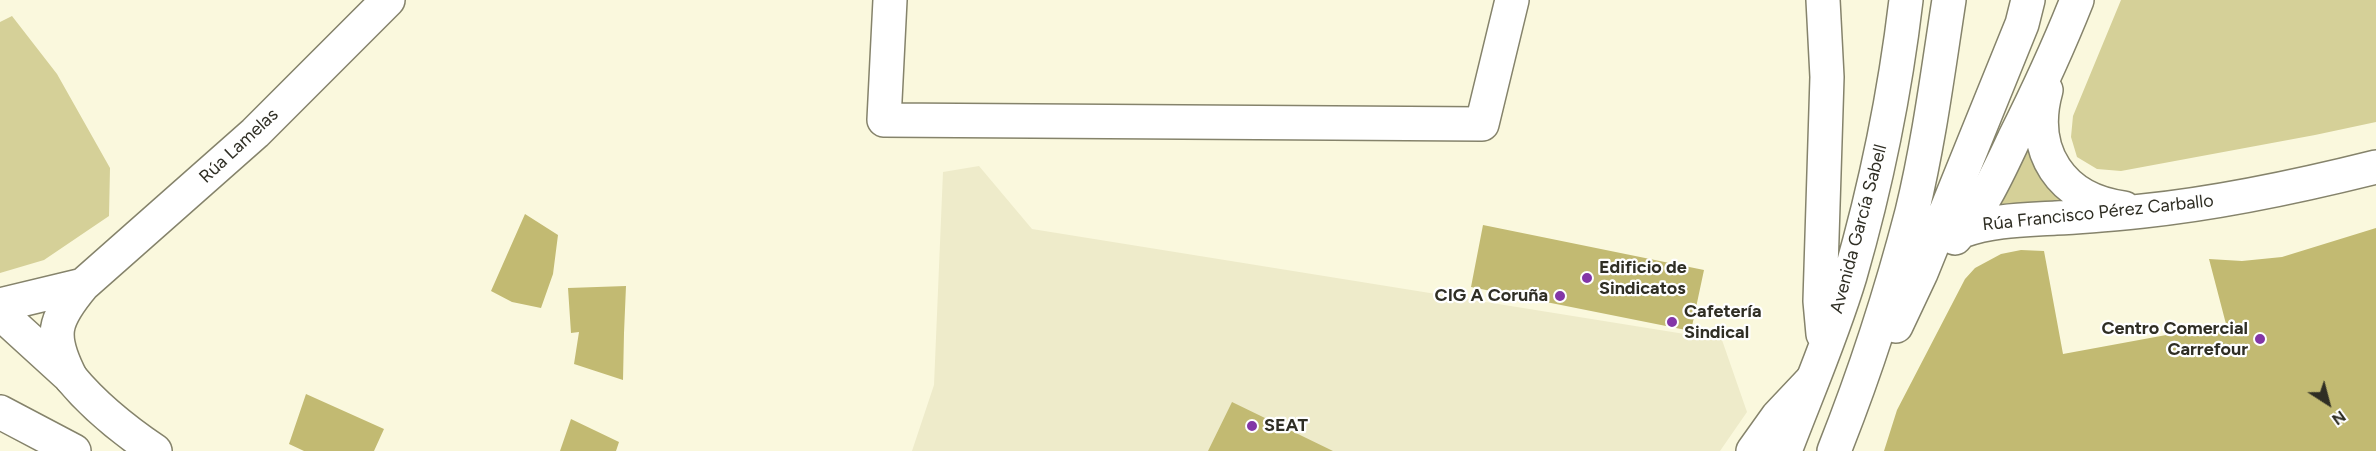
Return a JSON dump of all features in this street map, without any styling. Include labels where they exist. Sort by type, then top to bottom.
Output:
[{"type":"main road","name":"Rúa Lamelas","points":[[71,378],[58,354],[56,330],[64,308],[83,285],[255,133],[388,0]]},
{"type":"main road","points":[[890,0],[884,120],[1464,124],[1482,124],[1512,0]]},
{"type":"main road","points":[[1823,0],[1827,78],[1820,301],[1825,347]]},
{"type":"main road","name":"Avenida García Sabell","points":[[1785,451],[1849,277],[1871,194],[1890,105],[1906,0]]},
{"type":"main road","points":[[1834,451],[1852,406],[1888,299],[1912,210],[1931,118],[1949,0]]},
{"type":"main road","points":[[1852,406],[1881,356],[1922,273],[2022,24],[2028,0]]},
{"type":"main road","points":[[1922,273],[1962,231],[2003,163],[2056,54],[2077,0]]},
{"type":"main road","points":[[2056,54],[2044,97],[2041,127],[2044,151],[2053,170],[2071,186],[2094,201],[2146,211]]},
{"type":"main road","name":"Rúa Francisco Pérez Carballo","points":[[1962,231],[1998,222],[2146,211],[2237,197],[2376,167]]},
{"type":"main road","name":"Rúa Lamelas","points":[[0,305],[83,285]]},
{"type":"main road","points":[[0,313],[122,428],[155,451]]},
{"type":"main road","points":[[1752,451],[1779,416],[1812,380]]},
{"type":"main road","points":[[0,412],[74,451]]},
{"type":"shaded area","points":[[2121,0],[2376,0],[2376,122],[2121,171],[2097,169],[2077,157],[2071,137],[2073,116]]},
{"type":"shaded area","points":[[12,16],[57,74],[110,168],[109,216],[44,260],[0,273],[0,22]]},
{"type":"shaded area","points":[[2026,144],[2040,176],[2077,210],[2001,205]]},
{"type":"shaded area","points":[[979,166],[1032,229],[1722,340],[1747,412],[1720,451],[912,451],[934,385],[943,172]]},
{"type":"building","points":[[525,214],[558,235],[553,274],[541,308],[512,302],[491,291]]},
{"type":"building","name":"Edificio de Sindicatos","points":[[1483,225],[1704,270],[1691,331],[1471,287]]},
{"type":"building","name":"Centro Comercial Carrefour","points":[[2376,228],[2376,451],[1884,451],[1897,410],[1965,279],[1975,268],[2001,254],[2021,250],[2044,251],[2063,354],[2226,324],[2209,259],[2242,261],[2282,257]]},
{"type":"building","points":[[626,286],[623,380],[574,364],[579,332],[571,333],[568,288]]},
{"type":"building","points":[[306,394],[384,429],[374,451],[304,451],[289,444]]},
{"type":"building","name":"SEAT","points":[[1232,402],[1333,451],[1208,451]]},
{"type":"building","points":[[571,419],[619,442],[616,451],[560,451]]},
{"type":"place","name":"Edificio de Sindicatos","points":[[1587,278]]},
{"type":"place","name":"CIG A Coruña","points":[[1560,296]]},
{"type":"place","name":"Cafetería Sindical","points":[[1672,322]]},
{"type":"place","name":"Centro Comercial Carrefour","points":[[2260,339]]},
{"type":"place","name":"SEAT","points":[[1252,426]]}]
